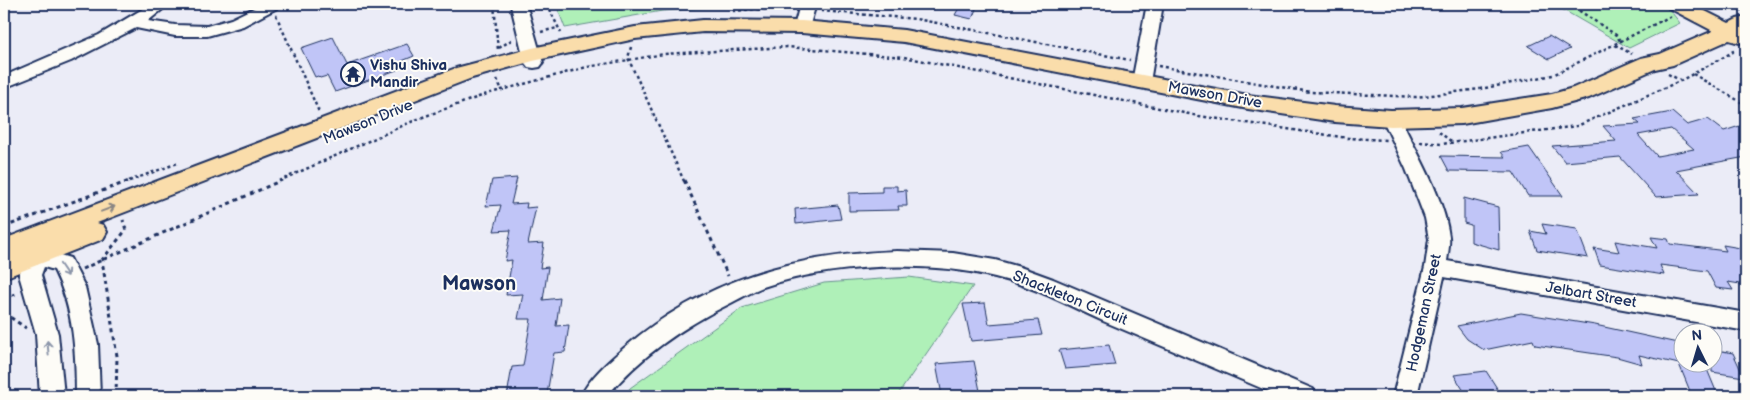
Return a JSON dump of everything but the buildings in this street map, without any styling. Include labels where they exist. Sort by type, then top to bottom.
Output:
[{"type":"main road","points":[[1706,4],[1734,29]]},
{"type":"main road","points":[[1676,9],[1734,29]]},
{"type":"main road","points":[[1670,47],[1686,31],[1688,23],[1676,9]]},
{"type":"main road","name":"Mawson Drive","points":[[4,250],[118,204],[464,74],[539,57],[616,44],[778,27],[802,27],[904,36],[1143,73],[1248,102],[1335,114],[1391,118],[1462,116],[1552,101],[1581,92],[1648,63],[1665,60],[1734,29]]},
{"type":"main road","name":"Mawson Drive","points":[[1648,63],[1655,54],[1670,47],[1734,29]]},
{"type":"main road","name":"Mawson Drive","points":[[4,268],[37,255],[118,204],[539,57]]},
{"type":"street","points":[[4,82],[60,60],[135,23],[161,4]]},
{"type":"street","points":[[135,23],[179,31],[210,31],[236,24],[272,4]]},
{"type":"street","points":[[521,4],[519,6],[539,57]]},
{"type":"street","points":[[528,4],[539,57]]},
{"type":"street","points":[[802,27],[808,4]]},
{"type":"street","points":[[1143,73],[1155,4]]},
{"type":"street","name":"Hodgeman Street","points":[[1391,118],[1416,169],[1435,218],[1439,239],[1436,267],[1405,396]]},
{"type":"street","points":[[52,396],[47,334],[30,276],[42,246],[62,226]]},
{"type":"street","points":[[4,250],[37,255],[62,264],[74,287],[88,344],[88,396]]},
{"type":"street","name":"Shackleton Circuit","points":[[594,396],[608,377],[651,340],[707,304],[756,280],[806,266],[866,260],[919,260],[979,265],[1030,279],[1305,396]]},
{"type":"street","name":"Jelbart Street","points":[[1436,267],[1746,322]]},
{"type":"path","points":[[272,4],[325,126]]},
{"type":"path","points":[[494,4],[499,48],[515,38]]},
{"type":"path","points":[[1569,4],[1616,35],[1621,42]]},
{"type":"path","points":[[824,11],[916,19],[1143,73],[1310,92],[1416,98],[1480,89],[1553,75],[1621,42],[1676,9]]},
{"type":"path","points":[[68,275],[420,118],[487,94],[628,58],[664,54],[787,47],[904,57],[1199,116],[1348,138],[1442,144],[1577,126],[1692,74],[1734,29]]},
{"type":"path","points":[[628,58],[735,290]]},
{"type":"path","points":[[1692,74],[1746,105]]},
{"type":"path","points":[[116,396],[117,356],[102,260],[126,230],[118,204]]},
{"type":"path","points":[[4,298],[34,289]]},
{"type":"green space","points":[[556,4],[816,4],[815,7],[748,5],[662,11],[565,28]]},
{"type":"green space","points":[[1553,4],[1665,4],[1680,23],[1629,48]]},
{"type":"green space","points":[[909,277],[973,286],[897,396],[624,396],[630,388],[742,308],[824,283]]},
{"type":"place","name":"Vishu Shiva Mandir","points":[[353,74]]},
{"type":"district","name":"Mawson","points":[[479,284]]}]
